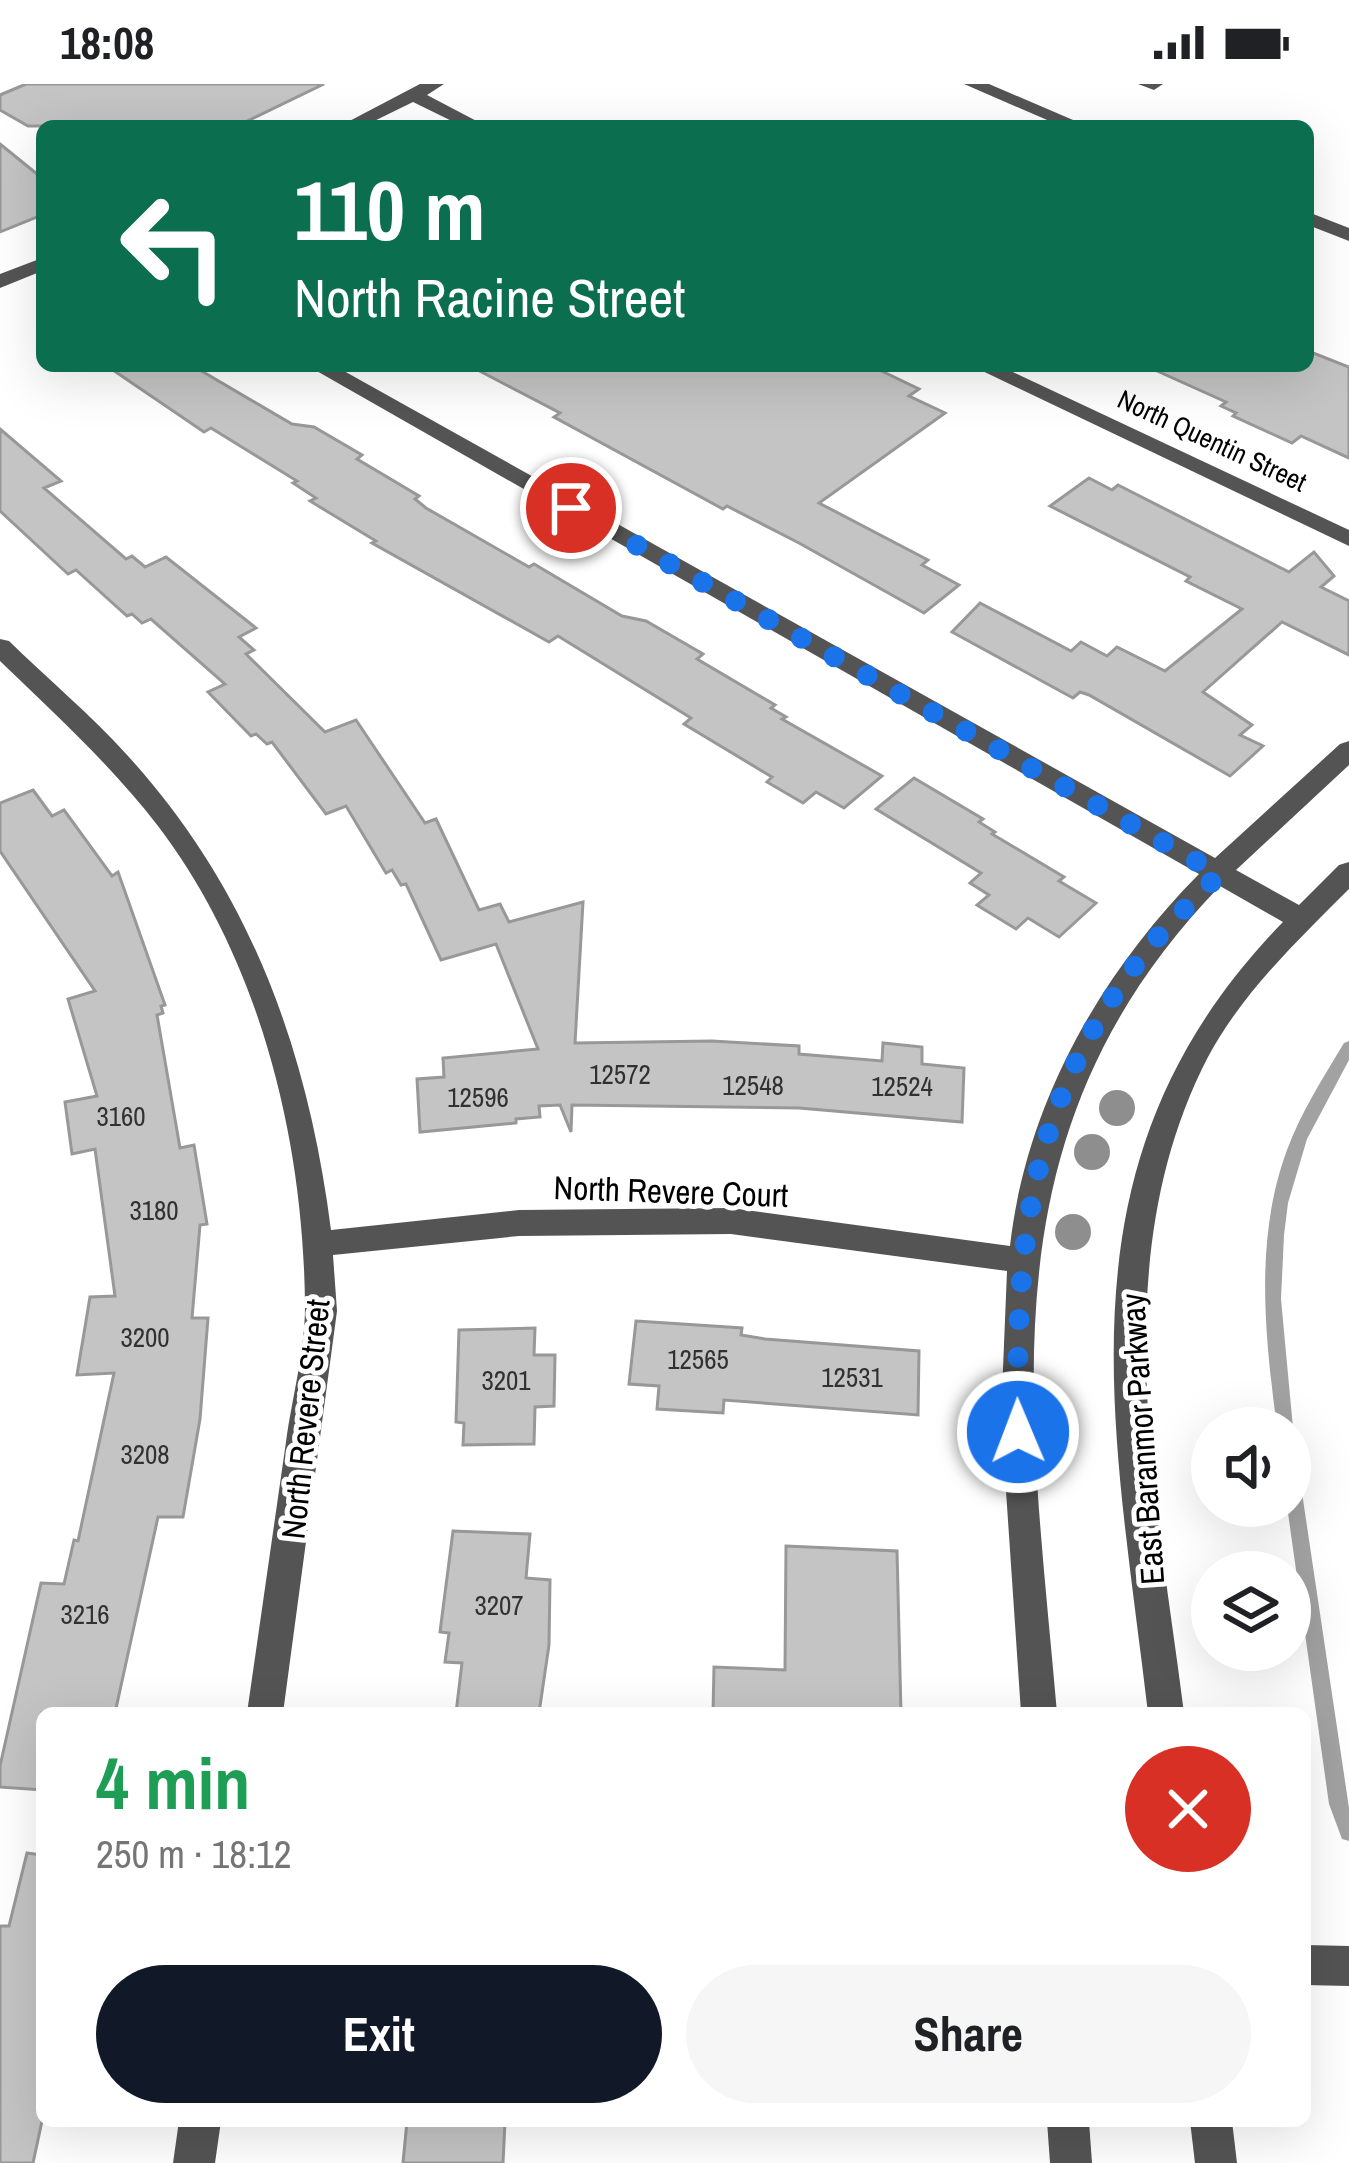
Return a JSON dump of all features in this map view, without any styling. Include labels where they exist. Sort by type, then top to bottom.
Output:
[{"type":"street","points":[[361,120],[435,84]]},
{"type":"street","points":[[973,84],[1063,120]]},
{"type":"street","points":[[412,95],[464,120]]},
{"type":"street","points":[[1314,220],[1349,235]]},
{"type":"street","points":[[0,282],[36,267]]},
{"type":"street","points":[[330,372],[1301,920]]},
{"type":"street","name":"North Quentin Street","points":[[996,372],[1349,539]]},
{"type":"street","name":"North Revere Street","points":[[0,647],[119,763],[183,842],[242,940],[274,1012],[299,1113],[319,1244],[321,1311],[267,1707]]},
{"type":"street","points":[[1039,1707],[1018,1432],[1020,1260],[1030,1199],[1071,1069],[1145,952],[1349,750]]},
{"type":"street","name":"East Baranmor Parkway","points":[[1165,1707],[1130,1345],[1137,1223],[1170,1102],[1196,1052],[1233,996],[1349,872]]},
{"type":"street","name":"North Revere Court","points":[[319,1244],[519,1223],[731,1221],[1020,1260]]},
{"type":"street","points":[[1311,1965],[1349,1966]]},
{"type":"street","points":[[194,2163],[199,2127]]},
{"type":"street","points":[[1068,2127],[1071,2163]]},
{"type":"street","points":[[1212,2127],[1216,2163]]},
{"type":"building","points":[[26,84],[324,84],[249,120],[36,120],[36,126],[28,126],[0,110],[0,95]]},
{"type":"building","points":[[0,144],[36,173],[36,217],[0,232]]},
{"type":"building","points":[[1314,353],[1349,367],[1349,458],[1301,436],[1292,443],[1233,416],[1236,413],[1221,406],[1226,402],[1159,372],[1314,372]]},
{"type":"building","points":[[116,372],[203,372],[292,424],[314,427],[419,496],[415,499],[426,508],[529,567],[534,564],[622,616],[646,621],[703,654],[697,659],[775,705],[771,708],[786,717],[782,719],[882,776],[844,808],[816,792],[803,803],[767,782],[772,777],[684,724],[691,718],[558,636],[549,642],[372,543],[376,541],[310,501],[316,498],[293,483],[297,481],[211,428],[204,432]]},
{"type":"building","points":[[481,372],[884,372],[919,389],[909,396],[945,413],[819,503],[928,560],[922,565],[959,585],[924,613],[554,417],[560,413]]},
{"type":"building","points":[[0,429],[61,481],[44,488],[126,559],[132,556],[145,567],[166,557],[256,628],[239,637],[254,650],[246,654],[325,732],[356,720],[425,823],[436,819],[479,910],[500,904],[509,922],[583,902],[575,1043],[712,1041],[799,1046],[799,1054],[882,1061],[883,1043],[922,1047],[922,1064],[964,1068],[962,1122],[799,1108],[572,1105],[571,1132],[560,1105],[539,1106],[540,1117],[516,1119],[516,1123],[420,1132],[417,1079],[444,1077],[443,1058],[538,1049],[496,944],[441,960],[406,884],[401,885],[392,870],[386,873],[346,806],[326,814],[272,742],[251,736],[208,692],[225,684],[151,619],[142,623],[132,614],[127,616],[76,570],[68,574],[0,511]]},
{"type":"building","points":[[1089,478],[1112,490],[1118,485],[1289,572],[1314,552],[1334,576],[1321,587],[1349,601],[1349,655],[1282,622],[1203,692],[1252,725],[1240,735],[1263,746],[1230,776],[1089,695],[1080,692],[1073,698],[952,632],[980,603],[1071,651],[1081,642],[1107,656],[1117,647],[1165,671],[1242,609],[1186,581],[1190,577],[1050,506]]},
{"type":"building","points":[[914,778],[983,819],[979,822],[995,832],[992,834],[1064,877],[1059,881],[1096,903],[1059,937],[1028,918],[1016,929],[977,905],[989,895],[970,883],[981,873],[876,809]]},
{"type":"building","points":[[33,790],[52,816],[64,810],[112,876],[118,872],[165,1005],[157,1015],[180,1148],[194,1145],[207,1224],[200,1225],[192,1318],[208,1318],[200,1419],[183,1517],[158,1517],[116,1707],[36,1707],[36,1790],[0,1787],[0,1766],[41,1583],[64,1584],[74,1540],[78,1541],[114,1373],[77,1375],[90,1297],[115,1296],[95,1149],[72,1154],[65,1102],[97,1096],[68,999],[95,991],[0,851],[0,803]]},
{"type":"building","points":[[636,1321],[742,1328],[741,1335],[765,1339],[919,1351],[918,1415],[724,1400],[723,1413],[657,1409],[659,1386],[629,1384]]},
{"type":"building","points":[[535,1328],[534,1355],[555,1355],[554,1406],[535,1407],[534,1444],[463,1445],[464,1423],[456,1422],[459,1330]]},
{"type":"building","points":[[453,1531],[530,1534],[526,1578],[550,1580],[549,1645],[540,1707],[457,1707],[462,1663],[445,1662],[449,1633],[440,1632]]},
{"type":"building","points":[[786,1546],[897,1551],[901,1707],[713,1707],[714,1667],[785,1670]]},
{"type":"building","points":[[27,1853],[36,1854],[36,2127],[41,2127],[33,2163],[0,2163],[0,1926],[9,1926]]},
{"type":"building","points":[[406,2127],[505,2127],[503,2163],[403,2163]]},
{"type":"waterway","points":[[1282,1407],[1273,1299],[1281,1203],[1299,1139],[1349,1047]]},
{"type":"waterway","points":[[1299,1527],[1338,1804],[1349,1832]]},
{"type":"route","points":[[571,508],[1219,874],[1145,952],[1071,1069],[1030,1199],[1020,1260],[1018,1432]]}]
